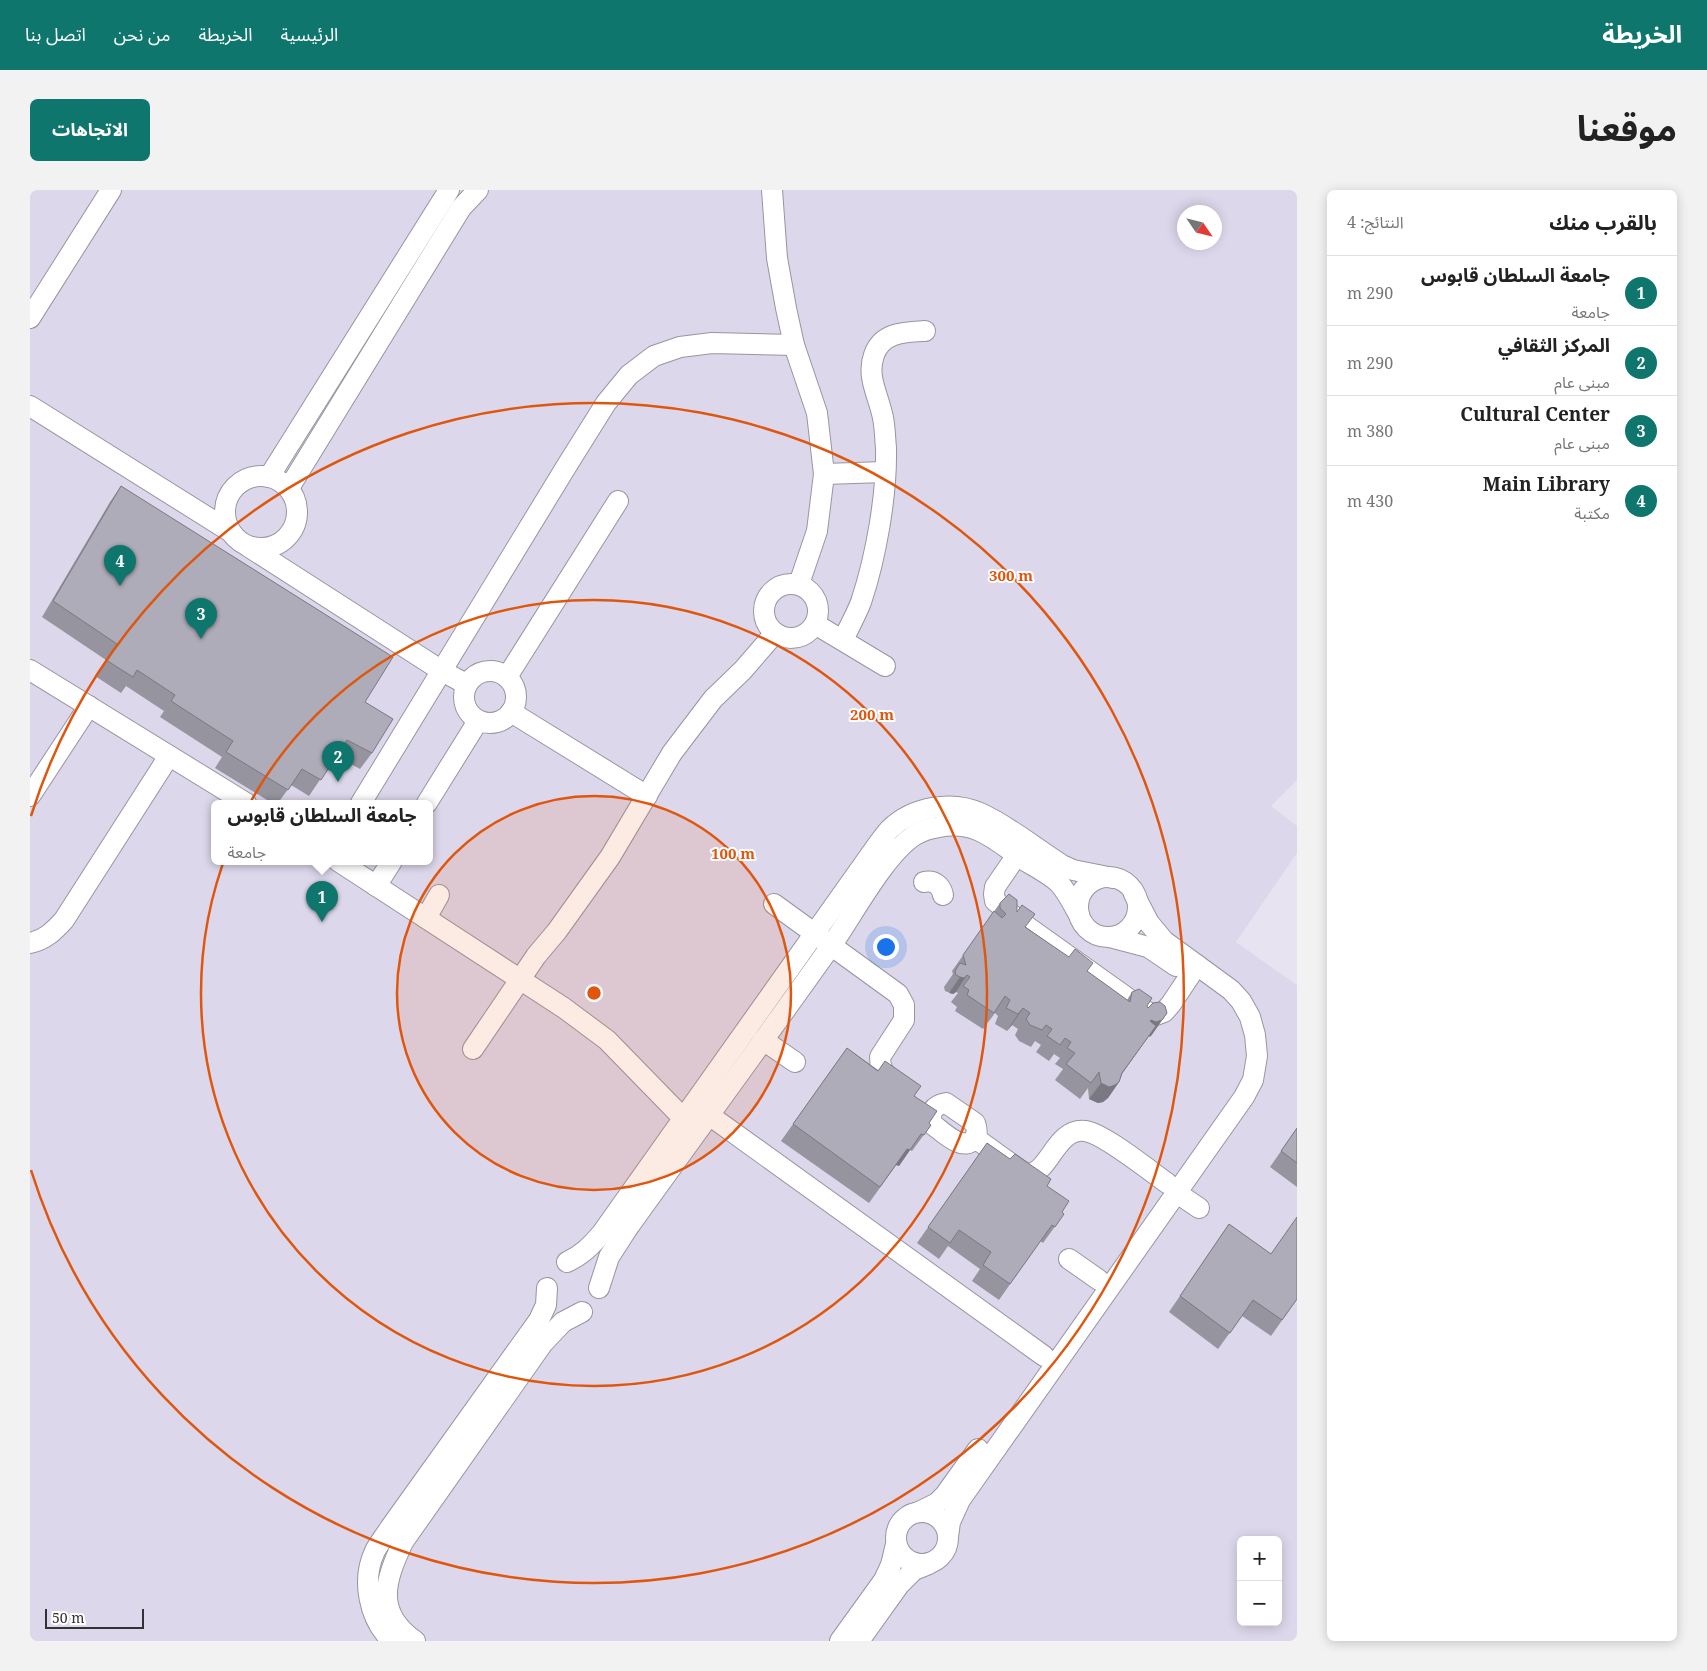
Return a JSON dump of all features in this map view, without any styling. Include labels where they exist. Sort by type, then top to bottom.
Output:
[{"type":"lane","points":[[30,318],[110,190]]},
{"type":"lane","points":[[269,477],[449,190]]},
{"type":"lane","points":[[289,488],[461,208],[478,190]]},
{"type":"lane","points":[[772,190],[777,258],[794,344],[817,413],[824,474],[817,531],[799,584]]},
{"type":"lane","points":[[428,224],[445,235]]},
{"type":"lane","points":[[843,640],[860,602],[876,543],[885,472],[886,448],[883,418],[871,374],[874,354],[881,343],[892,334],[925,331]]},
{"type":"lane","points":[[353,342],[372,354]]},
{"type":"lane","points":[[363,800],[606,403],[629,375],[654,356],[680,347],[712,343],[794,344]]},
{"type":"lane","points":[[321,394],[339,406]]},
{"type":"lane","points":[[30,406],[231,532],[240,542],[442,671],[466,684]]},
{"type":"lane","points":[[824,474],[885,472]]},
{"type":"lane","points":[[231,532],[226,521],[225,509],[228,498],[235,488],[245,480],[256,476],[269,477],[289,488],[297,506],[297,519],[292,531],[284,541],[273,547],[261,549],[249,547]]},
{"type":"lane","points":[[507,677],[618,501]]},
{"type":"lane","points":[[790,583],[799,584],[808,589],[815,596],[818,605],[818,615],[815,624],[810,631],[802,636],[784,637],[775,633],[768,626],[764,618],[764,608],[772,591],[780,585],[790,583]]},
{"type":"lane","points":[[815,624],[886,666]]},
{"type":"lane","points":[[473,1049],[522,980],[536,956],[557,931],[610,856],[672,753],[712,699],[743,670],[775,633]]},
{"type":"lane","points":[[490,671],[499,672],[507,677],[512,683],[516,698],[511,712],[505,719],[487,724],[478,721],[470,715],[464,705],[463,695],[466,684],[472,677],[480,672],[490,671]]},
{"type":"lane","points":[[32,677],[88,706],[241,800]]},
{"type":"lane","points":[[30,796],[88,706]]},
{"type":"lane","points":[[511,712],[647,796]]},
{"type":"lane","points":[[429,800],[478,721]]},
{"type":"lane","points":[[30,942],[38,941],[53,933],[64,920],[169,756]]},
{"type":"lane","points":[[392,1641],[376,1620],[369,1600],[369,1575],[374,1553],[539,1320],[546,1305],[546,1288],[552,1272],[558,1266],[585,1252],[602,1233],[814,933],[890,829],[905,818],[934,808],[951,807],[978,812],[993,819],[1062,865],[1073,870],[1112,878],[1121,881],[1129,887],[1157,932],[1193,971]]},
{"type":"lane","points":[[415,1641],[398,1626],[390,1611],[386,1595],[389,1576],[403,1542],[543,1343],[563,1322],[589,1308],[595,1302],[609,1257],[627,1229],[831,945],[886,864],[902,845],[916,835],[932,828],[951,825],[964,826],[992,836],[1016,855],[1058,882],[1070,898],[1083,924],[1090,932],[1148,947],[1231,990],[1241,1001],[1250,1017],[1255,1036],[1257,1056],[1253,1080],[1244,1098],[1099,1280],[945,1494],[937,1503],[910,1515],[898,1527],[891,1565],[884,1580],[840,1641]]},
{"type":"lane","points":[[1016,855],[995,887],[996,901],[1022,923],[1147,1012],[1156,1015],[1164,1012],[1193,971]]},
{"type":"lane","points":[[344,865],[522,980],[607,1040],[683,1118]]},
{"type":"lane","points":[[376,886],[389,865]]},
{"type":"lane","points":[[1079,915],[1078,905],[1086,886],[1103,878],[1112,878]]},
{"type":"lane","points":[[924,882],[928,881],[937,884],[942,890],[943,895]]},
{"type":"lane","points":[[1110,937],[1128,929],[1134,921],[1137,912],[1134,894]]},
{"type":"lane","points":[[426,918],[439,896]]},
{"type":"lane","points":[[774,904],[898,994],[904,1004],[904,1020],[880,1057],[882,1071],[933,1109],[938,1104],[946,1103],[975,1123],[977,1131],[975,1138],[1024,1173],[1032,1174],[1037,1171],[1063,1140],[1076,1132],[1085,1131],[1100,1136],[1200,1208]]},
{"type":"lane","points":[[763,1040],[795,1062]]},
{"type":"lane","points":[[709,1116],[1044,1356]]},
{"type":"lane","points":[[859,1641],[899,1584],[914,1570],[937,1560],[943,1554],[947,1546],[950,1522],[960,1500],[1172,1188]]},
{"type":"lane","points":[[1069,1259],[1099,1280]]},
{"type":"lane","points":[[567,1262],[575,1261],[591,1269],[596,1276],[599,1288]]},
{"type":"lane","points":[[546,1288],[552,1303],[558,1309],[574,1314],[582,1312]]},
{"type":"lane","points":[[918,1512],[927,1512],[942,1521],[948,1537]]},
{"type":"lane","points":[[896,1544],[899,1552],[912,1563],[929,1564]]},
{"type":"shaded area","points":[[30,190],[1297,190],[1297,780],[1271,806],[1297,826],[1297,853],[1236,942],[1297,985],[1297,1641],[30,1641]]},
{"type":"building","points":[[121,486],[393,657],[365,702],[393,719],[372,753],[347,740],[321,780],[302,769],[288,790],[226,752],[233,741],[171,701],[175,695],[137,670],[133,677],[106,660],[117,644],[53,601]]},
{"type":"building","points":[[1009,894],[1017,900],[1017,912],[1022,905],[1035,914],[1025,927],[1069,957],[1075,949],[1093,963],[1087,971],[1130,1002],[1132,992],[1139,989],[1152,998],[1147,1006],[1148,1008],[1153,1003],[1160,1002],[1165,1006],[1167,1013],[1162,1020],[1150,1021],[1156,1026],[1122,1073],[1119,1082],[1115,1085],[1109,1087],[1101,1083],[1099,1072],[1091,1083],[1066,1064],[1075,1053],[1067,1048],[1071,1042],[1065,1038],[1060,1045],[1047,1036],[1052,1029],[1046,1025],[1042,1030],[1030,1025],[1026,1019],[1030,1013],[1023,1008],[1018,1014],[1006,1008],[1010,1000],[1005,996],[994,1013],[967,995],[969,990],[963,986],[970,977],[967,975],[964,978],[960,977],[956,975],[955,971],[960,963],[966,965],[963,955],[994,911],[1002,918],[1006,914],[1000,908],[1000,903]]},
{"type":"building","points":[[847,1048],[878,1071],[885,1061],[921,1086],[914,1096],[937,1111],[924,1135],[921,1134],[910,1150],[907,1149],[880,1187],[793,1124]]},
{"type":"building","points":[[1297,1128],[1297,1163],[1281,1151]]},
{"type":"building","points":[[987,1143],[1010,1159],[1015,1154],[1051,1179],[1047,1186],[1069,1201],[1062,1212],[1064,1214],[1055,1227],[1052,1225],[1010,1284],[983,1265],[991,1252],[959,1230],[950,1243],[928,1227]]},
{"type":"building","points":[[1297,1217],[1297,1299],[1282,1320],[1253,1300],[1230,1333],[1180,1296],[1229,1224],[1271,1254]]},
{"type":"place","name":"Main Library","points":[[120,586]]},
{"type":"place","name":"Cultural Center","points":[[201,639]]},
{"type":"place","name":"المركز الثقافي","points":[[338,782]]},
{"type":"place","name":"جامعة السلطان قابوس","points":[[322,922]]}]
